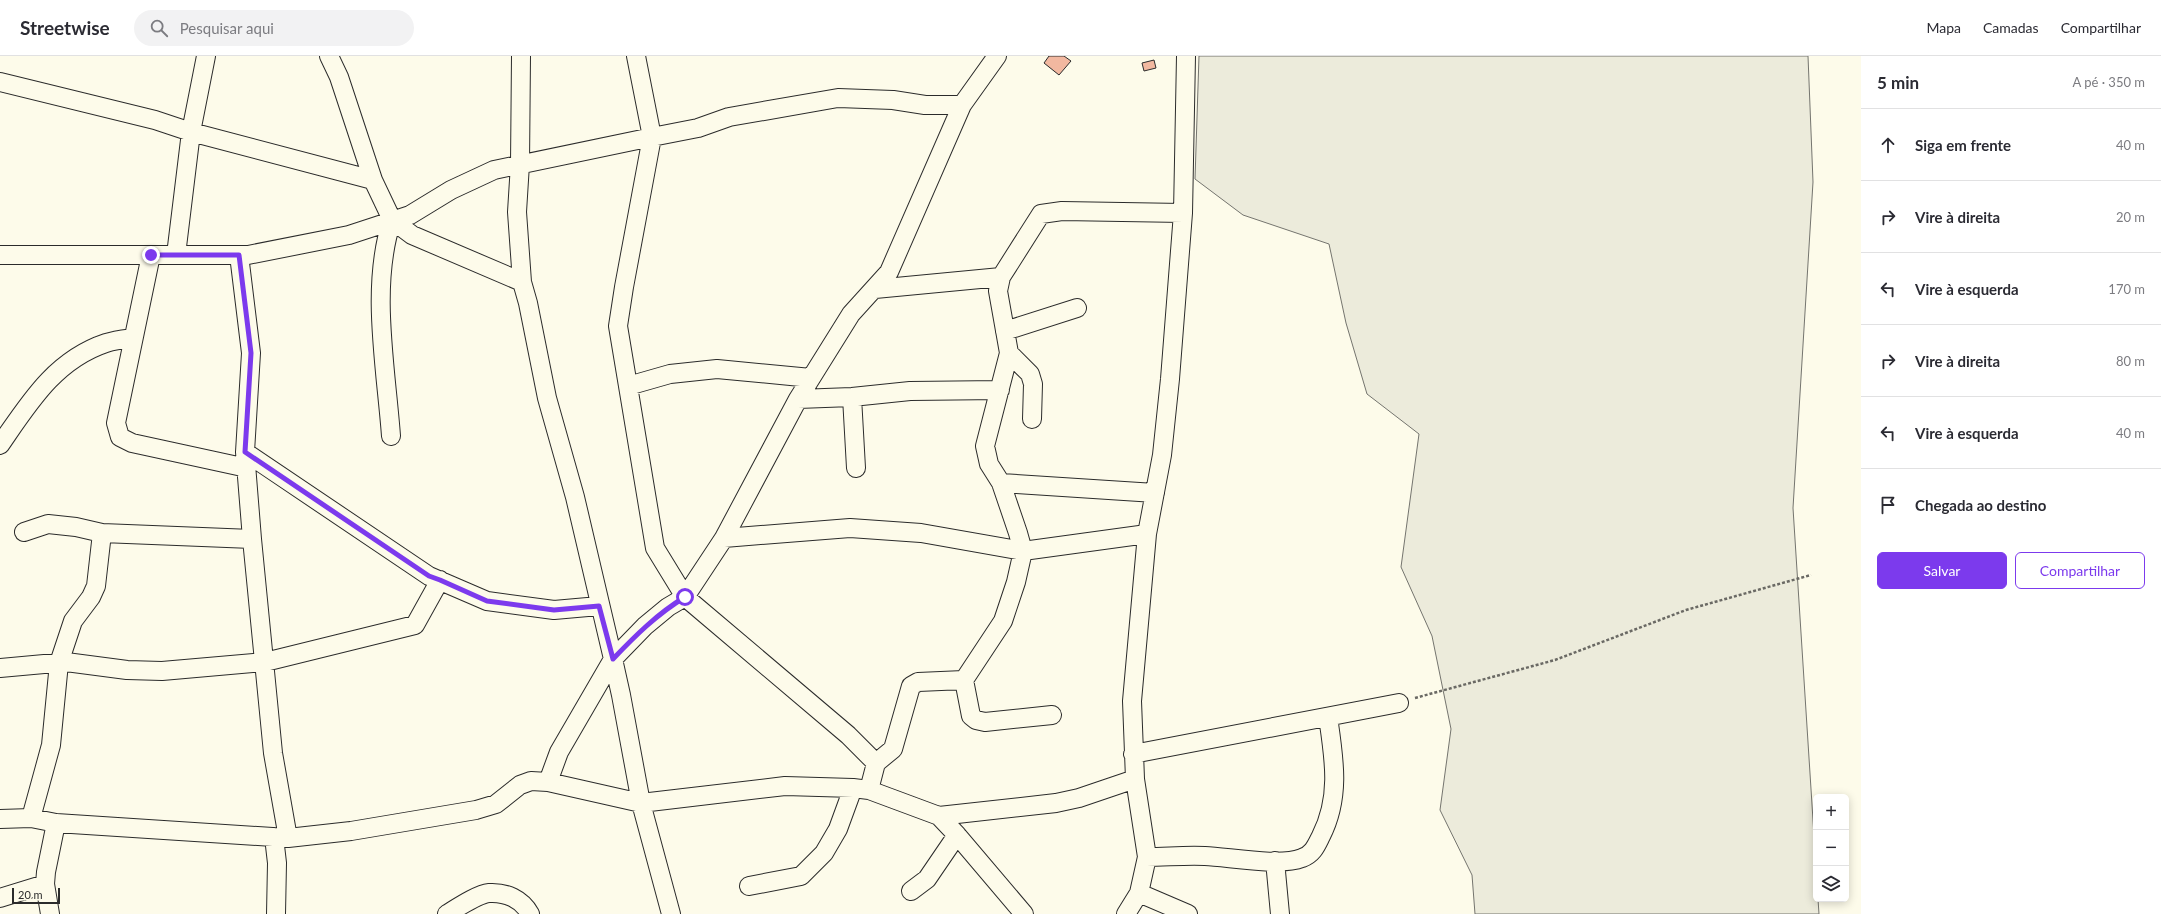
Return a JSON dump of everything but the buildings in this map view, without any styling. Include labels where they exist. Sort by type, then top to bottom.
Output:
[{"type":"street","points":[[176,255],[190,132],[206,56]]},
{"type":"street","points":[[329,56],[338,77],[373,180],[392,220],[412,235],[522,282]]},
{"type":"street","points":[[522,56],[520,164],[516,212],[522,282],[528,303],[547,398],[574,497],[599,606],[613,659],[641,803],[671,914]]},
{"type":"street","points":[[636,56],[652,137],[618,326],[655,548],[685,597],[848,735],[876,763]]},
{"type":"street","points":[[548,782],[559,752],[613,659],[645,626],[668,607],[685,597],[724,538],[798,399],[851,314],[889,272],[962,105],[997,56]]},
{"type":"street","points":[[1126,914],[1139,893],[1147,857],[1135,779],[1132,701],[1147,534],[1162,456],[1170,379],[1183,213],[1186,56]]},
{"type":"street","points":[[0,82],[155,120],[190,132],[373,180]]},
{"type":"street","points":[[0,255],[239,255],[349,235],[410,215],[451,190],[494,170],[698,128],[729,117],[838,98],[893,100],[925,105],[962,105]]},
{"type":"street","points":[[1052,715],[985,722],[976,720],[972,716],[964,680],[1003,621],[1016,582],[1023,551],[1001,483],[989,464],[986,446],[1009,353],[998,291],[1001,277],[1041,214],[1062,211],[1183,213]]},
{"type":"street","points":[[391,436],[381,312],[384,249],[392,220]]},
{"type":"street","points":[[151,255],[116,423],[120,437],[132,443],[246,460],[429,576],[487,601],[554,610],[599,606]]},
{"type":"street","points":[[239,255],[251,353],[246,460],[252,539],[281,837],[276,863],[276,914]]},
{"type":"street","points":[[874,289],[1001,277]]},
{"type":"street","points":[[1005,331],[1077,308]]},
{"type":"street","points":[[0,445],[36,392],[53,375],[80,356],[106,343],[133,338]]},
{"type":"street","points":[[1009,353],[1030,374],[1033,384],[1032,419]]},
{"type":"street","points":[[628,386],[670,374],[717,369],[811,378]]},
{"type":"street","points":[[798,399],[852,397],[910,391],[1000,390]]},
{"type":"street","points":[[852,397],[856,468]]},
{"type":"street","points":[[1001,483],[1155,493]]},
{"type":"street","points":[[24,532],[48,524],[76,527],[102,533],[252,539]]},
{"type":"street","points":[[724,538],[850,528],[921,533],[1023,551],[1147,534]]},
{"type":"street","points":[[31,818],[51,746],[59,663],[73,622],[91,597],[96,586],[102,533]]},
{"type":"street","points":[[0,668],[66,662],[127,670],[162,671],[265,662],[415,626],[440,580]]},
{"type":"street","points":[[749,886],[800,876],[824,852],[876,763],[894,749],[911,686],[918,682],[964,680]]},
{"type":"street","points":[[1133,754],[1398,703]]},
{"type":"street","points":[[1147,857],[1203,856],[1275,861],[1300,859],[1312,853],[1331,811],[1335,796],[1335,776],[1328,717]]},
{"type":"street","points":[[0,819],[31,818],[56,823],[281,837],[351,831],[476,810],[496,804],[520,785],[531,781],[548,782],[641,803],[785,786],[861,789],[939,816],[1056,803],[1079,798],[1135,779]]},
{"type":"street","points":[[939,816],[1024,914]]},
{"type":"street","points":[[50,914],[45,884],[49,854],[56,823]]},
{"type":"street","points":[[911,891],[927,879],[957,835]]},
{"type":"street","points":[[1275,861],[1280,914]]},
{"type":"street","points":[[0,898],[45,884]]},
{"type":"street","points":[[447,914],[487,893],[508,895],[525,905],[530,914]]},
{"type":"street","points":[[1139,893],[1188,914]]},
{"type":"path","points":[[1398,703],[1555,660],[1686,610],[1811,575]]},
{"type":"shaded area","points":[[1199,56],[1808,56],[1813,182],[1793,508],[1813,820],[1813,902],[1818,902],[1819,914],[1475,914],[1472,875],[1440,810],[1451,729],[1432,636],[1401,567],[1419,434],[1367,394],[1346,323],[1329,244],[1243,215],[1195,179]]},
{"type":"route","points":[[151,255],[239,255],[251,353],[245,452],[429,576],[487,601],[554,610],[599,606],[613,659],[645,626],[668,607],[685,597]]}]
